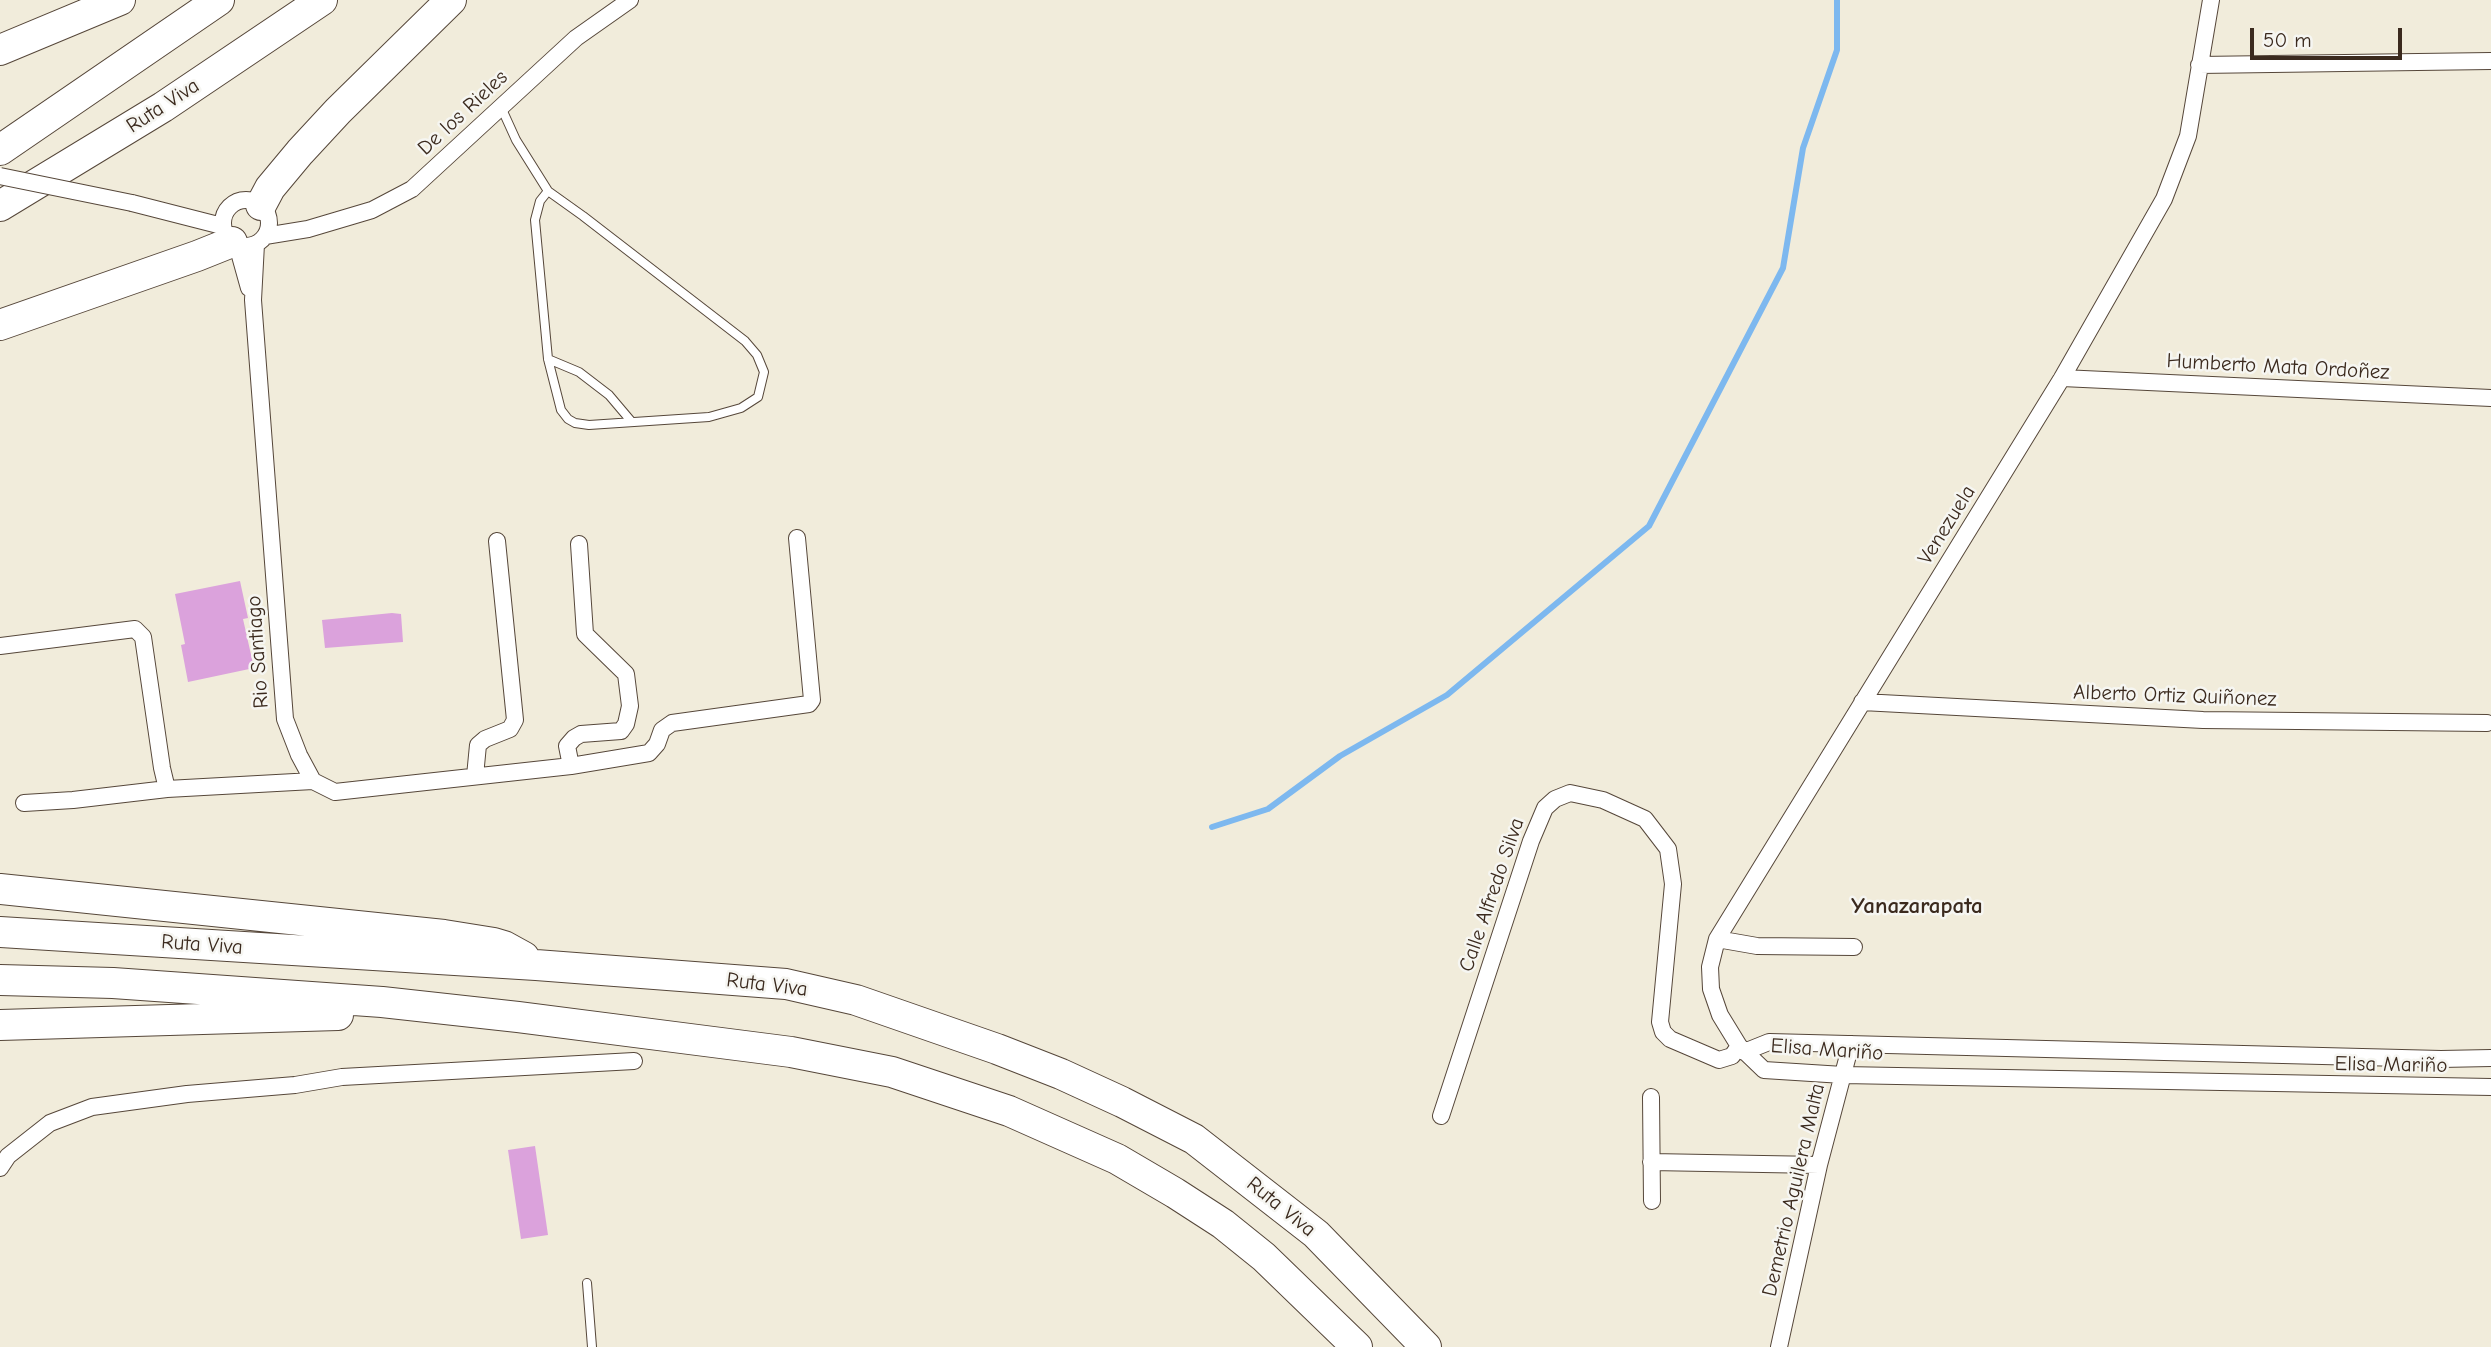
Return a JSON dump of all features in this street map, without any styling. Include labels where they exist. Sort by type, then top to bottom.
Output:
[{"type":"highway","points":[[0,50],[120,0]]},
{"type":"highway","points":[[0,150],[219,0]]},
{"type":"highway","name":"Ruta Viva","points":[[0,206],[163,107],[321,0]]},
{"type":"highway","points":[[265,211],[277,180],[319,131],[451,0]]},
{"type":"highway","points":[[0,325],[243,239]]},
{"type":"highway","points":[[0,889],[443,935],[504,946],[536,965]]},
{"type":"highway","name":"Ruta Viva","points":[[0,932],[536,965],[786,984],[856,1000],[998,1049],[1061,1074],[1194,1139],[1317,1234],[1426,1347]]},
{"type":"highway","points":[[0,980],[113,983],[382,1002],[791,1052],[892,1072],[1009,1111],[1117,1159],[1175,1193],[1223,1224],[1264,1257],[1357,1347]]},
{"type":"highway","points":[[0,1025],[322,1017],[348,1014],[382,1002]]},
{"type":"street","name":"De los Rieles","points":[[243,239],[308,229],[372,210],[412,189],[576,38],[630,0]]},
{"type":"street","name":"Venezuela","points":[[1741,1049],[1720,1015],[1711,989],[1710,967],[1717,939],[2062,378],[2164,199],[2188,136],[2211,0]]},
{"type":"street","points":[[2199,65],[2491,61]]},
{"type":"street","points":[[0,176],[182,214],[243,239]]},
{"type":"street","points":[[182,214],[228,207],[241,200],[248,200],[287,225],[308,229]]},
{"type":"street","points":[[228,207],[222,219],[243,239]]},
{"type":"street","points":[[243,239],[265,211]]},
{"type":"street","name":"Rio Santiago","points":[[243,239],[253,300],[285,719],[313,781]]},
{"type":"street","name":"Humberto Mata Ordoñez","points":[[2062,378],[2491,398]]},
{"type":"street","points":[[23,803],[167,789],[313,781],[335,792],[571,766],[649,753],[657,744],[662,730],[672,723],[804,706],[812,700],[797,538]]},
{"type":"street","points":[[475,776],[478,745],[485,739],[510,729],[515,720],[497,541]]},
{"type":"street","points":[[571,766],[567,746],[574,738],[581,734],[621,732],[626,724],[629,706],[625,674],[585,634],[579,544]]},
{"type":"street","points":[[0,646],[135,629],[142,637],[167,789]]},
{"type":"street","name":"Alberto Ortiz Quiñonez","points":[[1862,702],[2203,720],[2487,723]]},
{"type":"street","name":"Calle Alfredo Silva","points":[[1441,1116],[1491,956],[1536,830],[1545,808],[1555,799],[1570,793],[1603,800],[1644,819],[1668,849],[1673,884],[1660,1022],[1663,1032],[1670,1039],[1719,1060],[1732,1056],[1741,1049]]},
{"type":"street","points":[[1717,939],[1757,946],[1854,947]]},
{"type":"street","name":"Elisa Mariño","points":[[1741,1049],[1769,1042],[2441,1059],[2491,1058]]},
{"type":"street","name":"Demetrio Aguilera Malta","points":[[1779,1347],[1819,1165],[1851,1044]]},
{"type":"street","name":"Elisa Mariño","points":[[1741,1049],[1764,1070],[1843,1075],[2491,1087]]},
{"type":"street","points":[[0,1168],[8,1156],[50,1122],[92,1107],[187,1094],[295,1085],[342,1077],[635,1061]]},
{"type":"street","points":[[1651,1097],[1652,1201]]},
{"type":"street","points":[[1651,1162],[1819,1165]]},
{"type":"lane","points":[[501,107],[516,140],[548,191],[745,341],[757,355],[764,372],[758,397],[741,408],[709,416],[589,425],[568,419],[561,410],[548,359],[535,220],[540,201],[548,191]]},
{"type":"lane","points":[[548,359],[579,372],[609,395],[631,421]]},
{"type":"lane","points":[[587,1283],[592,1347]]},
{"type":"building","points":[[240,581],[248,618],[243,619],[254,668],[188,682],[181,645],[185,644],[175,594]]},
{"type":"building","points":[[401,614],[403,642],[325,648],[322,620]]},
{"type":"building","points":[[535,1146],[548,1235],[521,1239],[508,1150]]},
{"type":"waterway","points":[[1212,827],[1268,809],[1340,756],[1447,695],[1649,526],[1783,268],[1803,148],[1837,50],[1837,0]]},
{"type":"district","name":"Yanazarapata","points":[[1917,906]]}]
